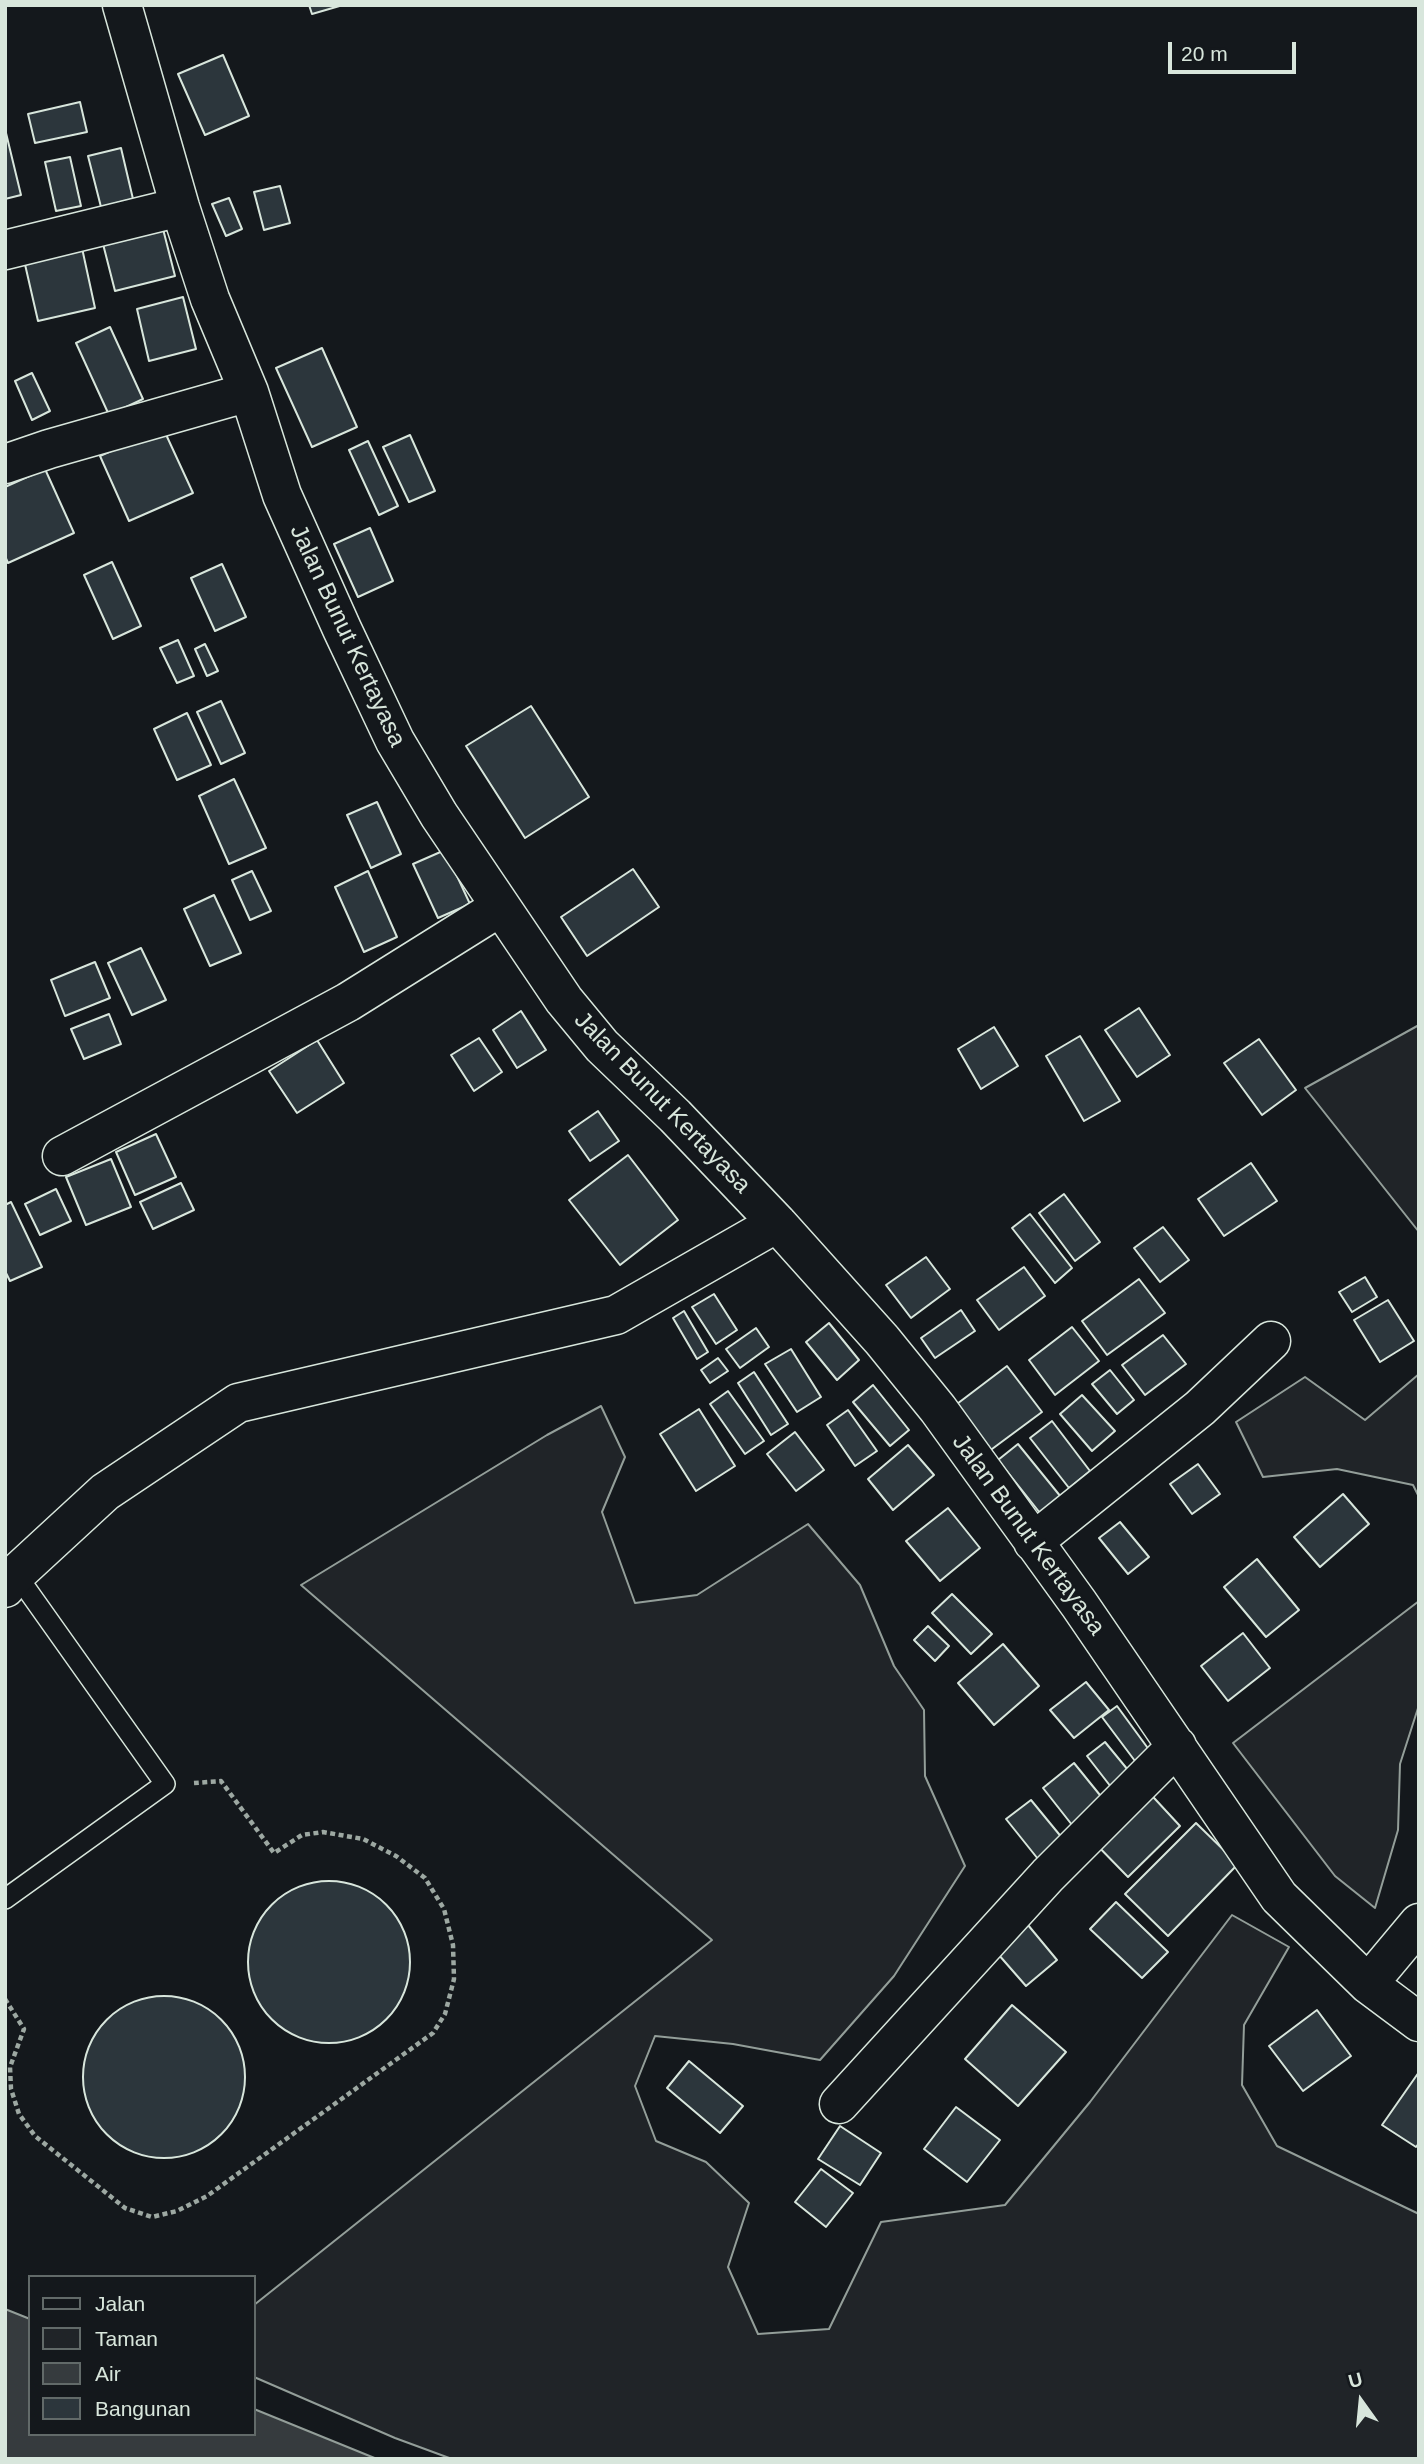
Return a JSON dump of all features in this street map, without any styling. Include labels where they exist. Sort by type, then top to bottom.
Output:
[{"type":"street","name":"Jalan Bunut Kertayasa","points":[[122,5],[180,207],[210,299],[249,392],[282,495],[395,741],[439,815],[564,1000],[602,1046],[676,1116],[777,1223],[882,1340],[938,1409],[1177,1746],[1279,1897],[1368,1984],[1419,2022]]},
{"type":"street","points":[[5,250],[180,207]]},
{"type":"street","points":[[5,464],[249,392]]},
{"type":"street","points":[[62,1156],[348,1002],[500,907]]},
{"type":"street","points":[[11,1581],[105,1492],[239,1403],[616,1315],[777,1223]]},
{"type":"street","points":[[1033,1542],[1200,1408],[1271,1341]]},
{"type":"street","points":[[839,2104],[1048,1875],[1177,1746]]},
{"type":"street","points":[[1368,1984],[1419,1923]]},
{"type":"lane","points":[[5,1899],[165,1784],[11,1581]]},
{"type":"path","points":[[5,1998],[24,2029],[10,2067],[11,2089],[19,2115],[35,2136],[125,2208],[152,2217],[177,2211],[207,2196],[433,2033],[444,2014],[453,1979],[453,1945],[444,1909],[425,1878],[396,1856],[363,1839],[323,1832],[302,1835],[274,1853],[221,1781],[165,1784]]},
{"type":"green space","points":[[1419,1025],[1419,1232],[1305,1088]]},
{"type":"green space","points":[[1419,1374],[1419,1497],[1413,1485],[1337,1469],[1263,1477],[1236,1422],[1305,1377],[1365,1420]]},
{"type":"green space","points":[[601,1406],[625,1457],[602,1512],[635,1603],[697,1595],[808,1524],[860,1585],[894,1666],[924,1710],[925,1776],[965,1866],[894,1976],[820,2060],[733,2044],[655,2036],[635,2086],[656,2141],[706,2162],[749,2203],[728,2267],[758,2334],[829,2329],[881,2222],[1005,2205],[1090,2102],[1232,1915],[1289,1947],[1244,2025],[1242,2085],[1277,2146],[1419,2214],[1419,2459],[452,2459],[395,2438],[256,2378],[256,2303],[712,1940],[301,1585],[547,1435]]},
{"type":"green space","points":[[1419,1601],[1419,1705],[1400,1764],[1398,1830],[1375,1908],[1335,1876],[1233,1743]]},
{"type":"water","points":[[5,2309],[28,2318],[28,2436],[256,2436],[256,2410],[377,2459],[5,2459]]},
{"type":"building","points":[[309,5],[343,5],[312,14]]},
{"type":"building","points":[[223,55],[249,116],[205,135],[178,74]]},
{"type":"building","points":[[80,102],[87,132],[35,143],[28,114]]},
{"type":"building","points":[[5,134],[21,195],[5,199]]},
{"type":"building","points":[[121,148],[133,199],[101,207],[88,156]]},
{"type":"building","points":[[70,157],[81,206],[56,211],[45,162]]},
{"type":"building","points":[[280,186],[290,223],[264,230],[254,192]]},
{"type":"building","points":[[229,198],[242,229],[226,236],[212,204]]},
{"type":"building","points":[[162,225],[175,276],[115,291],[102,240]]},
{"type":"building","points":[[82,248],[95,308],[38,321],[24,260]]},
{"type":"building","points":[[183,297],[196,349],[149,361],[137,309]]},
{"type":"building","points":[[110,327],[143,399],[109,415],[76,343]]},
{"type":"building","points":[[322,348],[357,427],[312,447],[276,368]]},
{"type":"building","points":[[32,373],[50,411],[32,420],[15,381]]},
{"type":"building","points":[[163,428],[193,493],[129,521],[100,456]]},
{"type":"building","points":[[410,435],[435,491],[409,502],[383,447]]},
{"type":"building","points":[[368,441],[398,506],[379,515],[349,450]]},
{"type":"building","points":[[45,469],[74,533],[8,563],[5,556],[5,487]]},
{"type":"building","points":[[370,528],[393,581],[358,597],[334,544]]},
{"type":"building","points":[[112,562],[141,626],[113,639],[84,575]]},
{"type":"building","points":[[222,564],[246,617],[215,631],[191,578]]},
{"type":"building","points":[[178,640],[194,676],[177,683],[160,648]]},
{"type":"building","points":[[205,644],[218,671],[207,676],[195,649]]},
{"type":"building","points":[[221,701],[245,753],[221,764],[197,712]]},
{"type":"building","points":[[531,706],[589,797],[525,838],[466,746]]},
{"type":"building","points":[[187,713],[211,765],[177,780],[154,729]]},
{"type":"building","points":[[234,779],[266,848],[229,864],[199,796]]},
{"type":"building","points":[[377,802],[401,854],[371,868],[347,815]]},
{"type":"building","points":[[445,850],[470,904],[438,918],[413,864]]},
{"type":"building","points":[[633,869],[659,907],[587,956],[561,917]]},
{"type":"building","points":[[252,871],[271,911],[250,920],[232,880]]},
{"type":"building","points":[[368,871],[397,937],[364,952],[335,887]]},
{"type":"building","points":[[214,895],[241,953],[210,966],[184,909]]},
{"type":"building","points":[[141,948],[166,1000],[132,1015],[108,963]]},
{"type":"building","points":[[95,962],[110,998],[65,1016],[51,980]]},
{"type":"building","points":[[1139,1008],[1170,1055],[1137,1077],[1105,1030]]},
{"type":"building","points":[[521,1011],[546,1050],[517,1068],[493,1030]]},
{"type":"building","points":[[109,1014],[121,1044],[84,1059],[71,1029]]},
{"type":"building","points":[[994,1027],[1018,1066],[981,1089],[958,1049]]},
{"type":"building","points":[[1080,1036],[1120,1101],[1084,1121],[1046,1056]]},
{"type":"building","points":[[479,1038],[502,1072],[474,1091],[451,1055]]},
{"type":"building","points":[[1259,1039],[1296,1090],[1262,1115],[1224,1063]]},
{"type":"building","points":[[317,1040],[344,1083],[297,1113],[269,1071]]},
{"type":"building","points":[[598,1111],[619,1141],[590,1161],[569,1131]]},
{"type":"building","points":[[156,1134],[176,1177],[135,1195],[116,1152]]},
{"type":"building","points":[[628,1155],[678,1220],[620,1265],[569,1200]]},
{"type":"building","points":[[111,1159],[131,1207],[86,1225],[66,1177]]},
{"type":"building","points":[[1251,1163],[1277,1201],[1224,1236],[1198,1199]]},
{"type":"building","points":[[181,1183],[194,1210],[153,1229],[140,1202]]},
{"type":"building","points":[[56,1189],[71,1221],[40,1235],[25,1204]]},
{"type":"building","points":[[1064,1194],[1100,1242],[1075,1261],[1039,1213]]},
{"type":"building","points":[[11,1202],[42,1267],[10,1281],[5,1271],[5,1205]]},
{"type":"building","points":[[1030,1214],[1072,1268],[1055,1283],[1012,1228]]},
{"type":"building","points":[[1163,1227],[1189,1260],[1160,1282],[1134,1248]]},
{"type":"building","points":[[926,1257],[950,1289],[911,1318],[886,1285]]},
{"type":"building","points":[[1024,1267],[1045,1296],[999,1330],[977,1300]]},
{"type":"building","points":[[1365,1277],[1377,1297],[1352,1312],[1339,1292]]},
{"type":"building","points":[[1139,1279],[1165,1313],[1107,1355],[1082,1321]]},
{"type":"building","points":[[714,1294],[737,1330],[716,1344],[692,1307]]},
{"type":"building","points":[[1388,1300],[1414,1341],[1380,1362],[1354,1320]]},
{"type":"building","points":[[961,1310],[975,1331],[935,1358],[921,1338]]},
{"type":"building","points":[[684,1311],[708,1352],[697,1359],[673,1318]]},
{"type":"building","points":[[829,1323],[859,1360],[837,1380],[806,1342]]},
{"type":"building","points":[[1072,1327],[1099,1361],[1055,1395],[1029,1360]]},
{"type":"building","points":[[756,1328],[769,1347],[740,1368],[726,1349]]},
{"type":"building","points":[[1163,1335],[1186,1364],[1145,1395],[1122,1365]]},
{"type":"building","points":[[791,1349],[821,1397],[797,1412],[765,1364]]},
{"type":"building","points":[[718,1358],[728,1371],[710,1383],[701,1370]]},
{"type":"building","points":[[1007,1366],[1042,1412],[988,1452],[953,1407]]},
{"type":"building","points":[[1110,1370],[1134,1400],[1117,1414],[1092,1384]]},
{"type":"building","points":[[754,1372],[788,1424],[771,1435],[738,1383]]},
{"type":"building","points":[[873,1385],[909,1430],[890,1446],[853,1402]]},
{"type":"building","points":[[728,1391],[764,1441],[745,1454],[710,1404]]},
{"type":"building","points":[[1082,1395],[1115,1431],[1092,1451],[1060,1414]]},
{"type":"building","points":[[699,1409],[735,1466],[696,1491],[660,1434]]},
{"type":"building","points":[[848,1410],[877,1451],[855,1466],[827,1425]]},
{"type":"building","points":[[1052,1421],[1090,1471],[1069,1488],[1030,1438]]},
{"type":"building","points":[[795,1432],[824,1470],[796,1491],[767,1454]]},
{"type":"building","points":[[1018,1444],[1061,1497],[1040,1513],[998,1460]]},
{"type":"building","points":[[908,1445],[934,1475],[893,1510],[868,1479]]},
{"type":"building","points":[[1198,1464],[1220,1494],[1192,1514],[1170,1484]]},
{"type":"building","points":[[1343,1494],[1369,1524],[1320,1567],[1294,1537]]},
{"type":"building","points":[[948,1508],[980,1548],[940,1581],[906,1541]]},
{"type":"building","points":[[1120,1522],[1149,1557],[1128,1574],[1099,1538]]},
{"type":"building","points":[[1257,1559],[1299,1610],[1266,1637],[1224,1587]]},
{"type":"building","points":[[952,1594],[992,1634],[971,1654],[932,1613]]},
{"type":"building","points":[[928,1626],[949,1646],[935,1661],[914,1640]]},
{"type":"building","points":[[1243,1633],[1270,1668],[1228,1701],[1201,1666]]},
{"type":"building","points":[[1003,1644],[1039,1686],[994,1725],[958,1683]]},
{"type":"building","points":[[1086,1682],[1109,1710],[1074,1738],[1050,1710]]},
{"type":"building","points":[[1117,1706],[1158,1762],[1144,1773],[1102,1717]]},
{"type":"building","points":[[1105,1742],[1137,1781],[1118,1796],[1087,1756]]},
{"type":"building","points":[[1074,1763],[1108,1805],[1076,1830],[1043,1788]]},
{"type":"building","points":[[1143,1786],[1180,1826],[1128,1877],[1089,1837]]},
{"type":"building","points":[[1031,1800],[1063,1839],[1038,1859],[1006,1819]]},
{"type":"building","points":[[1196,1823],[1238,1864],[1168,1936],[1125,1894]]},
{"type":"building","points":[[329,1881],[360,1887],[386,1905],[404,1931],[410,1962],[404,1993],[386,2019],[360,2037],[329,2043],[298,2037],[272,2019],[254,1993],[248,1962],[254,1931],[272,1905],[298,1887]]},
{"type":"building","points":[[1116,1902],[1168,1952],[1142,1978],[1090,1929]]},
{"type":"building","points":[[1023,1919],[1057,1960],[1026,1986],[991,1946]]},
{"type":"building","points":[[164,1996],[195,2002],[209,2009],[221,2020],[232,2032],[239,2046],[245,2077],[239,2108],[232,2122],[221,2134],[209,2145],[195,2152],[164,2158],[133,2152],[119,2145],[107,2134],[96,2122],[89,2108],[83,2077],[89,2046],[96,2032],[107,2020],[119,2009],[133,2002]]},
{"type":"building","points":[[1012,2005],[1066,2052],[1018,2106],[965,2059]]},
{"type":"building","points":[[1317,2010],[1351,2056],[1303,2091],[1269,2046]]},
{"type":"building","points":[[689,2061],[743,2106],[720,2133],[667,2088]]},
{"type":"building","points":[[1419,2072],[1419,2143],[1416,2147],[1382,2125]]},
{"type":"building","points":[[956,2107],[1000,2140],[967,2182],[924,2149]]},
{"type":"building","points":[[840,2126],[881,2153],[860,2185],[818,2159]]},
{"type":"building","points":[[821,2169],[853,2193],[826,2227],[795,2202]]}]
